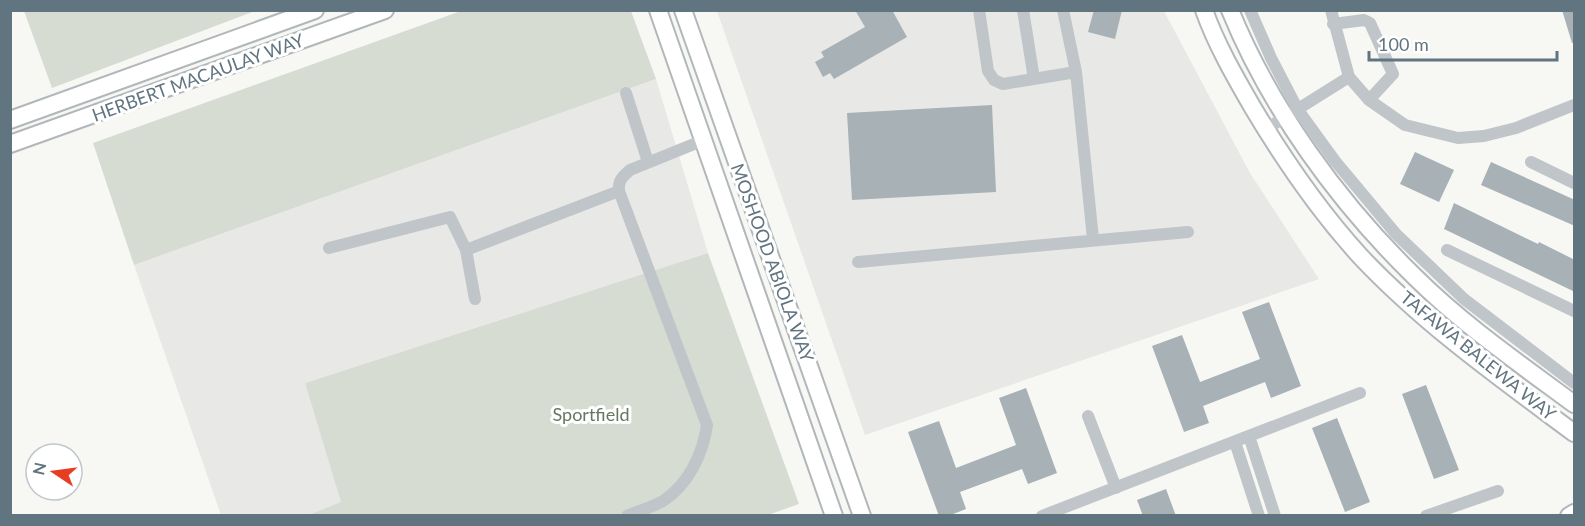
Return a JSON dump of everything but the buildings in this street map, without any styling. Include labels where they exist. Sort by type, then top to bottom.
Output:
[{"type":"main road","name":"HERBERT MACAULAY WAY","points":[[10,120],[315,10]]},
{"type":"main road","name":"HERBERT MACAULAY WAY","points":[[10,144],[385,10]]},
{"type":"main road","name":"MOSHOOD ABIOLA WAY","points":[[658,10],[834,516]]},
{"type":"main road","name":"MOSHOOD ABIOLA WAY","points":[[683,10],[862,516]]},
{"type":"main road","name":"TAFAWA BALEWA WAY","points":[[1204,10],[1238,82],[1266,129],[1317,204],[1360,255],[1447,336],[1575,433]]},
{"type":"main road","name":"TAFAWA BALEWA WAY","points":[[1230,10],[1260,72],[1292,114],[1303,144],[1354,211],[1414,276],[1462,318],[1575,404]]},
{"type":"main road","points":[[766,318],[789,310]]},
{"type":"main road","points":[[1569,516],[1575,513]]},
{"type":"street","points":[[979,10],[988,71],[994,80],[1003,84],[1076,72]]},
{"type":"street","points":[[1023,10],[1034,79]]},
{"type":"street","points":[[1063,10],[1076,72],[1093,239]]},
{"type":"street","points":[[1250,10],[1292,114],[1396,234],[1464,299],[1575,383]]},
{"type":"street","points":[[1331,10],[1349,77],[1369,99],[1405,125],[1458,138],[1484,136],[1516,128],[1575,105]]},
{"type":"street","points":[[1333,24],[1364,20],[1370,23],[1393,74],[1369,99]]},
{"type":"street","points":[[1266,129],[1349,77]]},
{"type":"street","points":[[626,93],[648,162]]},
{"type":"street","points":[[627,516],[663,501],[682,484],[697,461],[705,443],[707,425],[619,191],[618,183],[630,170],[704,140]]},
{"type":"street","points":[[1531,162],[1575,183]]},
{"type":"street","points":[[466,250],[619,191]]},
{"type":"street","points":[[329,248],[450,217],[466,250],[475,299]]},
{"type":"street","points":[[858,262],[1188,232]]},
{"type":"street","points":[[1447,250],[1575,311]]},
{"type":"street","points":[[1042,516],[1360,393]]},
{"type":"street","points":[[1088,416],[1116,488]]},
{"type":"street","points":[[1249,436],[1275,516]]},
{"type":"street","points":[[1235,442],[1259,516]]},
{"type":"street","points":[[1426,516],[1498,491]]},
{"type":"shaded area","points":[[717,11],[1164,11],[1250,173],[1319,279],[865,435]]},
{"type":"shaded area","points":[[656,79],[708,253],[305,383],[342,503],[309,516],[221,515],[134,265]]},
{"type":"green space","points":[[24,10],[255,11],[52,88]]},
{"type":"green space","points":[[461,11],[631,11],[656,79],[134,265],[93,143]]},
{"type":"green space","name":"Sportfield","points":[[708,253],[799,504],[765,516],[309,515],[341,502],[305,383]]}]
